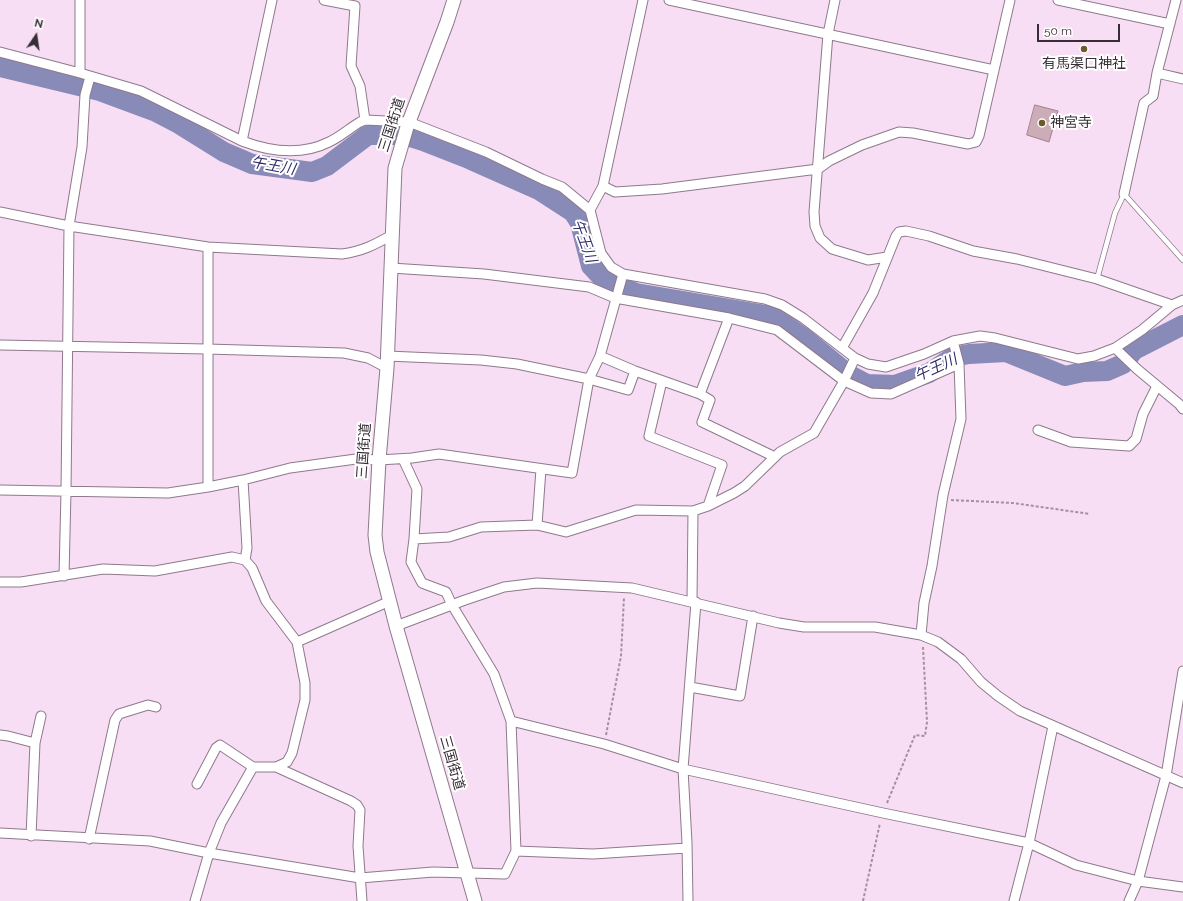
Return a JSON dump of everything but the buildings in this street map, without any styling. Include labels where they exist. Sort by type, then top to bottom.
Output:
[{"type":"street","points":[[80,0],[80,73]]},
{"type":"street","points":[[242,142],[272,0]]},
{"type":"street","points":[[324,0],[356,6],[351,66],[360,86],[365,120]]},
{"type":"street","name":"三国街道","points":[[454,0],[408,124],[395,168],[387,362],[375,535],[377,552],[396,626],[475,901]]},
{"type":"street","points":[[590,210],[603,186],[643,0]]},
{"type":"street","points":[[669,0],[994,70]]},
{"type":"street","points":[[835,0],[828,34],[814,212],[815,226],[820,238],[832,249],[868,260],[887,257]]},
{"type":"street","points":[[603,186],[615,192],[662,189],[818,169],[829,161],[862,145],[899,132],[914,133],[968,144],[976,142],[979,136],[1010,0]]},
{"type":"street","points":[[1058,0],[1170,24]]},
{"type":"street","points":[[1124,194],[1144,103],[1153,96],[1157,73],[1176,0]]},
{"type":"street","points":[[0,52],[80,73],[89,78],[141,91],[242,142],[258,148],[294,152],[314,148],[330,142],[365,120],[408,124],[486,152],[562,187],[590,210],[601,253],[611,267],[622,275],[765,299],[782,304],[842,348],[854,361],[868,364],[886,367],[954,343],[980,336],[995,338],[1078,359],[1094,356],[1118,350],[1172,305],[1183,300]]},
{"type":"street","points":[[1157,73],[1183,79]]},
{"type":"street","points":[[64,576],[69,226],[82,147],[85,95],[89,78]]},
{"type":"street","points":[[0,212],[69,226],[208,247],[342,254],[359,251],[370,247],[392,235]]},
{"type":"street","points":[[842,348],[873,293],[896,236],[899,232],[906,231],[929,236],[973,251],[1017,259],[1097,279],[1172,305]]},
{"type":"street","points":[[208,247],[208,487]]},
{"type":"street","points":[[391,268],[484,274],[589,287],[615,298],[729,318],[777,330],[844,381],[871,393],[890,394],[959,364]]},
{"type":"street","points":[[0,490],[168,493],[243,480],[290,468],[356,459],[379,460],[440,454],[572,473],[589,380],[600,356],[622,275]]},
{"type":"street","points":[[700,394],[729,318]]},
{"type":"street","points":[[922,635],[924,603],[932,566],[942,500],[961,420],[959,364],[954,343]]},
{"type":"street","points":[[0,345],[344,353],[387,362],[481,360],[518,364],[628,390],[635,371]]},
{"type":"street","points":[[1118,350],[1137,369],[1183,409]]},
{"type":"street","points":[[600,356],[635,371],[700,394],[710,400],[702,422],[775,456]]},
{"type":"street","points":[[414,539],[449,537],[481,527],[537,525],[566,532],[636,510],[692,511],[708,506],[745,486],[780,452],[814,433],[854,361]]},
{"type":"street","points":[[662,381],[649,436],[722,465],[708,506]]},
{"type":"street","points":[[1038,430],[1071,442],[1130,446],[1136,439],[1143,414],[1157,386]]},
{"type":"street","points":[[0,833],[31,836],[150,841],[209,853],[360,878],[433,872],[505,874],[516,851],[511,721],[494,674],[452,605],[446,592],[422,583],[411,562],[417,489],[403,458]]},
{"type":"street","points":[[537,525],[541,469]]},
{"type":"street","points":[[243,480],[247,548],[245,560]]},
{"type":"street","points":[[688,901],[683,768],[690,687],[694,602],[692,511]]},
{"type":"street","points":[[0,583],[21,582],[103,569],[156,571],[232,557],[245,560],[252,568],[266,601],[297,642],[305,684],[305,700],[292,753],[287,762],[276,767]]},
{"type":"street","points":[[396,626],[504,587],[537,583],[632,588],[779,623],[804,627],[875,627],[922,635],[938,642],[961,659],[981,682],[1020,711],[1183,783]]},
{"type":"street","points":[[297,642],[390,600]]},
{"type":"street","points":[[690,687],[740,696],[753,616]]},
{"type":"street","points":[[1129,901],[1138,881],[1166,776],[1183,671]]},
{"type":"street","points":[[89,839],[115,720],[119,714],[148,704],[156,707]]},
{"type":"street","points":[[31,836],[35,743],[41,716]]},
{"type":"street","points":[[511,721],[604,744],[683,768],[883,813],[1029,843],[1076,865],[1138,881],[1183,887]]},
{"type":"street","points":[[1014,901],[1029,843],[1054,726]]},
{"type":"street","points":[[0,735],[35,743]]},
{"type":"street","points":[[197,784],[216,748],[220,745],[253,766],[276,767],[357,805],[360,810],[358,846],[362,901]]},
{"type":"street","points":[[196,901],[209,853],[221,823],[253,766]]},
{"type":"street","points":[[516,851],[593,854],[687,848]]},
{"type":"lane","points":[[1097,279],[1116,213],[1124,194],[1183,260]]},
{"type":"path","points":[[942,500],[1013,503],[1090,514]]},
{"type":"path","points":[[604,744],[621,656],[624,587]]},
{"type":"path","points":[[863,901],[883,813],[915,735],[925,736],[926,722],[922,635]]},
{"type":"waterway","name":"午王川","points":[[0,67],[100,91],[154,111],[179,124],[224,152],[252,164],[312,172],[327,166],[368,135],[397,135],[423,141],[469,159],[539,190],[573,212],[580,223],[591,266],[606,282],[636,293],[772,316],[803,337],[848,374],[867,384],[895,385],[929,373],[953,357],[969,354],[1006,352],[1065,376],[1083,372],[1107,371],[1123,364],[1134,350],[1183,325]]},
{"type":"place","name":"有馬渠口神社","points":[[1084,49]]},
{"type":"place","name":"神宮寺","points":[[1042,123]]}]
